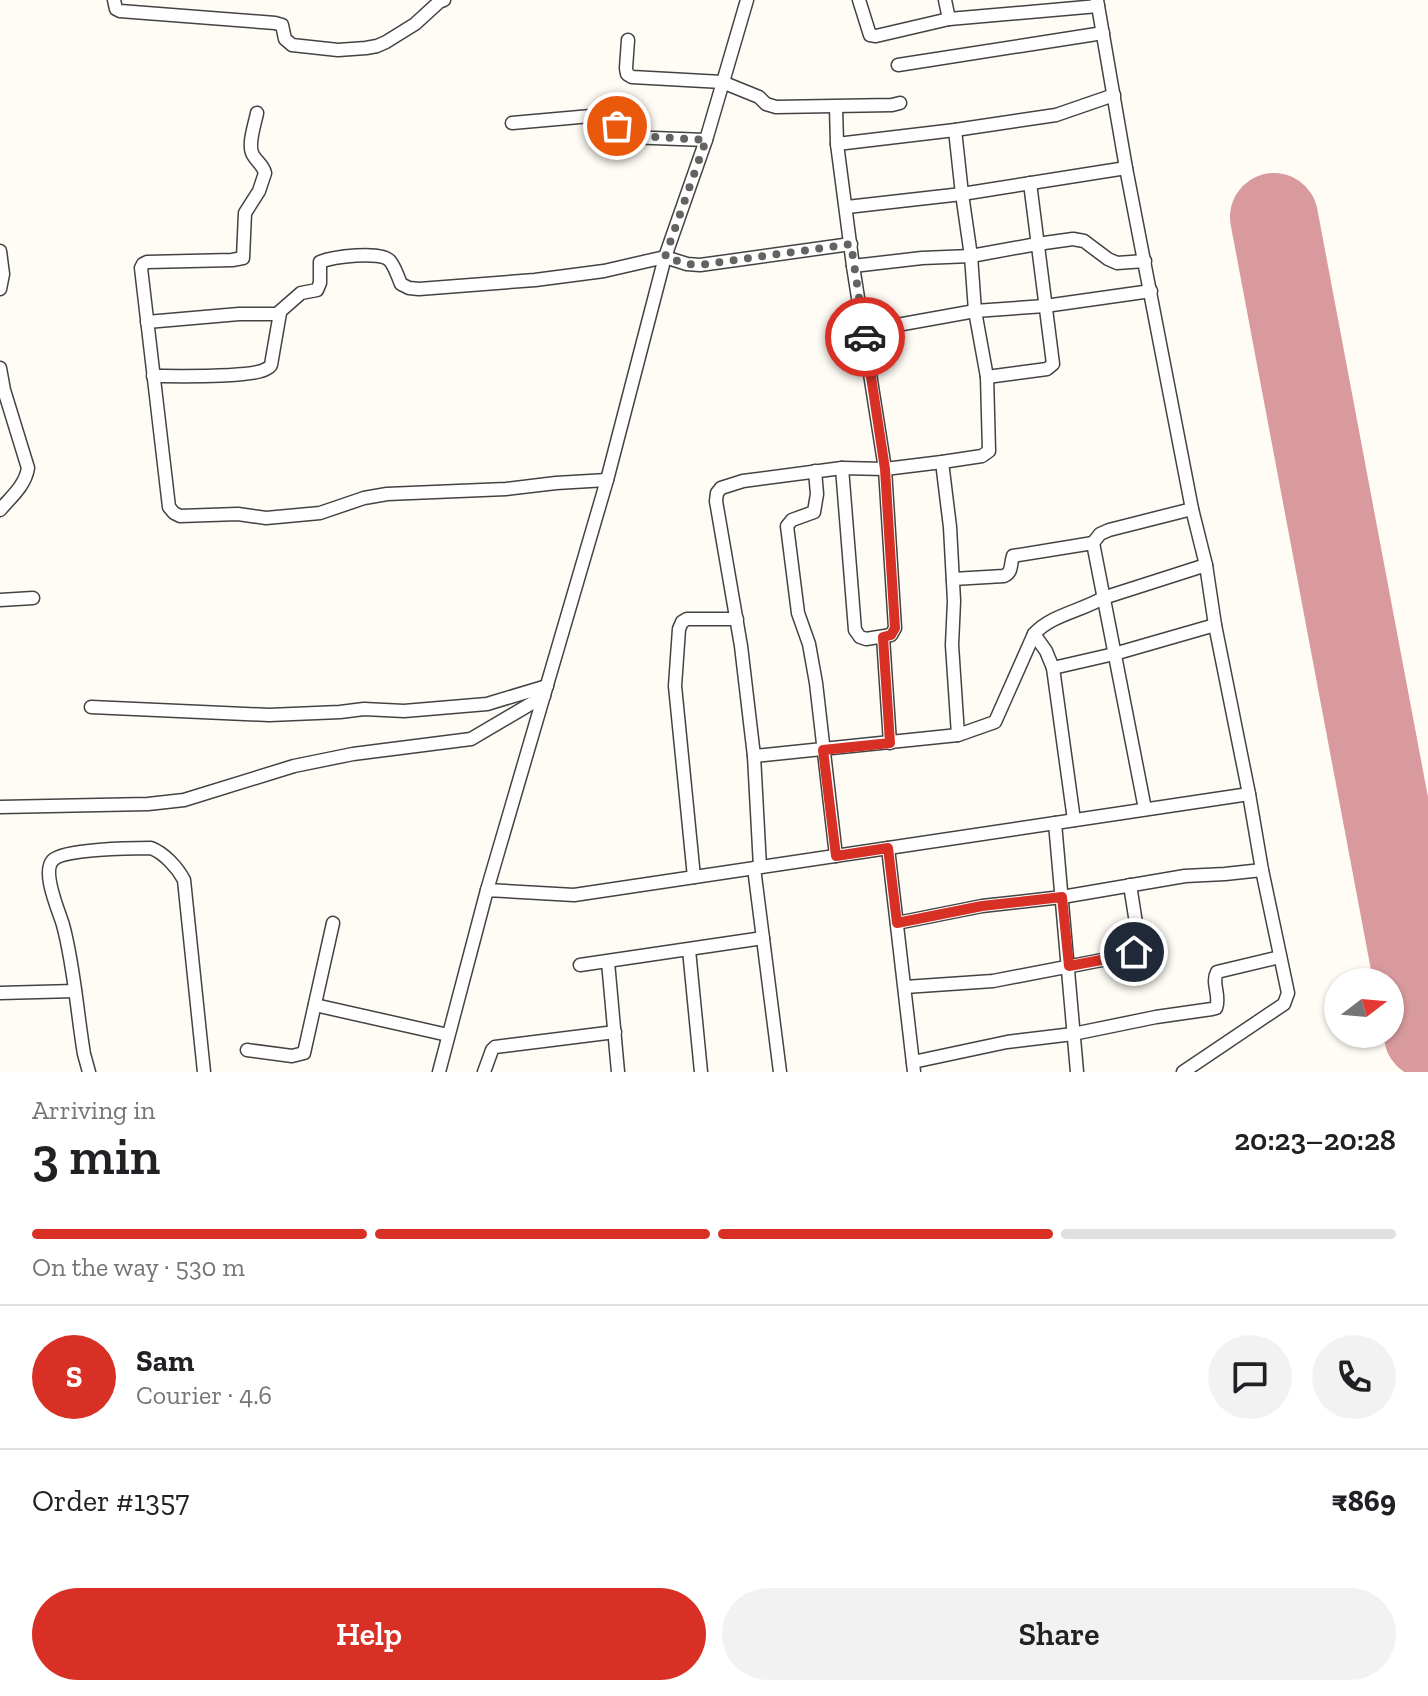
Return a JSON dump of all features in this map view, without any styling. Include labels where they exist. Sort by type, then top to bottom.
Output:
[{"type":"street","points":[[114,0],[116,9],[120,11],[275,23],[282,25],[285,39],[292,45],[338,50],[377,46],[386,42],[415,24],[444,0]]},
{"type":"street","points":[[439,1072],[487,890],[607,480],[665,257],[706,140],[747,0]]},
{"type":"street","points":[[859,0],[872,36],[949,19],[1098,3],[1126,168],[1288,993],[1284,1004],[1183,1072]]},
{"type":"street","points":[[945,0],[949,19]]},
{"type":"street","points":[[898,65],[1103,33]]},
{"type":"street","points":[[628,40],[626,68],[629,76],[722,82],[776,107],[900,103]]},
{"type":"street","points":[[837,144],[1056,115],[1114,95]]},
{"type":"street","points":[[836,107],[837,144],[853,266],[885,469],[895,628],[891,635],[863,639],[855,630],[842,468]]},
{"type":"street","points":[[257,113],[251,148],[265,173],[259,191],[245,213],[244,256],[232,260],[147,262],[141,268],[169,507],[174,513],[180,516],[238,514],[266,518],[320,513],[364,498],[387,494],[506,489],[607,480]]},
{"type":"street","points":[[512,123],[602,115],[607,116],[627,137],[706,140]]},
{"type":"street","points":[[780,1072],[757,868],[754,756],[717,493],[724,485],[842,468],[885,469],[942,462],[982,456],[989,451],[987,377],[975,311],[955,130]]},
{"type":"street","points":[[847,207],[962,194],[1126,168]]},
{"type":"street","points":[[987,377],[1047,369],[1054,360],[1030,183]]},
{"type":"street","points":[[853,266],[971,256],[1073,239],[1084,241],[1117,263],[1145,261]]},
{"type":"street","points":[[153,376],[245,374],[266,369],[271,365],[280,313],[299,294],[317,290],[320,264],[325,260],[381,256],[392,262],[401,284],[419,289],[535,280],[604,271],[665,257],[700,265],[851,244]]},
{"type":"street","points":[[0,251],[3,274],[0,289]]},
{"type":"street","points":[[864,331],[975,311],[1045,306],[1151,291]]},
{"type":"street","points":[[147,322],[280,313]]},
{"type":"street","points":[[0,368],[28,468],[22,486],[0,510]]},
{"type":"street","points":[[942,462],[950,527],[954,601],[952,645],[958,735]]},
{"type":"street","points":[[815,471],[817,494],[814,512],[792,520],[787,526],[798,613],[809,644],[816,683],[836,856]]},
{"type":"street","points":[[953,579],[1004,576],[1011,569],[1013,556],[1093,543],[1100,534],[1109,530],[1192,509]]},
{"type":"street","points":[[1093,543],[1145,809]]},
{"type":"street","points":[[754,756],[958,735],[995,722],[1034,634],[1042,624],[1103,598],[1206,565]]},
{"type":"street","points":[[0,600],[33,598]]},
{"type":"street","points":[[694,877],[675,686],[679,629],[687,619],[737,619]]},
{"type":"street","points":[[1053,668],[1215,625]]},
{"type":"street","points":[[1034,634],[1053,668],[1074,820]]},
{"type":"street","points":[[883,637],[890,743]]},
{"type":"street","points":[[91,707],[269,715],[364,709],[404,711],[487,704],[546,691]]},
{"type":"street","points":[[0,807],[148,804],[184,800],[294,766],[353,754],[471,739],[546,691]]},
{"type":"street","points":[[487,890],[574,895],[1249,794]]},
{"type":"street","points":[[1055,823],[1077,1072]]},
{"type":"street","points":[[89,1072],[64,926],[48,870],[50,863],[60,856],[151,848],[158,850],[176,867],[184,880],[204,1072]]},
{"type":"street","points":[[888,848],[914,1067],[1007,1042],[1073,1034],[1216,1008],[1218,1001],[1214,978],[1217,972],[1280,957]]},
{"type":"street","points":[[897,923],[982,906],[1062,897],[1185,876],[1262,870]]},
{"type":"street","points":[[905,987],[993,981],[1128,955],[1134,952],[1139,942],[1130,885]]},
{"type":"street","points":[[247,1050],[292,1056],[303,1054],[306,1050],[333,923]]},
{"type":"street","points":[[580,965],[763,938]]},
{"type":"street","points":[[689,950],[701,1072]]},
{"type":"street","points":[[608,962],[618,1072]]},
{"type":"street","points":[[0,993],[75,991]]},
{"type":"street","points":[[315,1005],[448,1035]]},
{"type":"street","points":[[484,1072],[495,1047],[615,1032]]},
{"type":"runway","points":[[1274,217],[1428,1035]]},
{"type":"way so far","points":[[617,126],[627,137],[706,140],[665,257],[700,265],[851,244],[865,337]]},
{"type":"route","points":[[865,337],[885,469],[895,628],[893,634],[883,637],[890,743],[823,750],[836,856],[888,848],[897,923],[982,906],[1062,897],[1069,966],[1134,952]]}]
